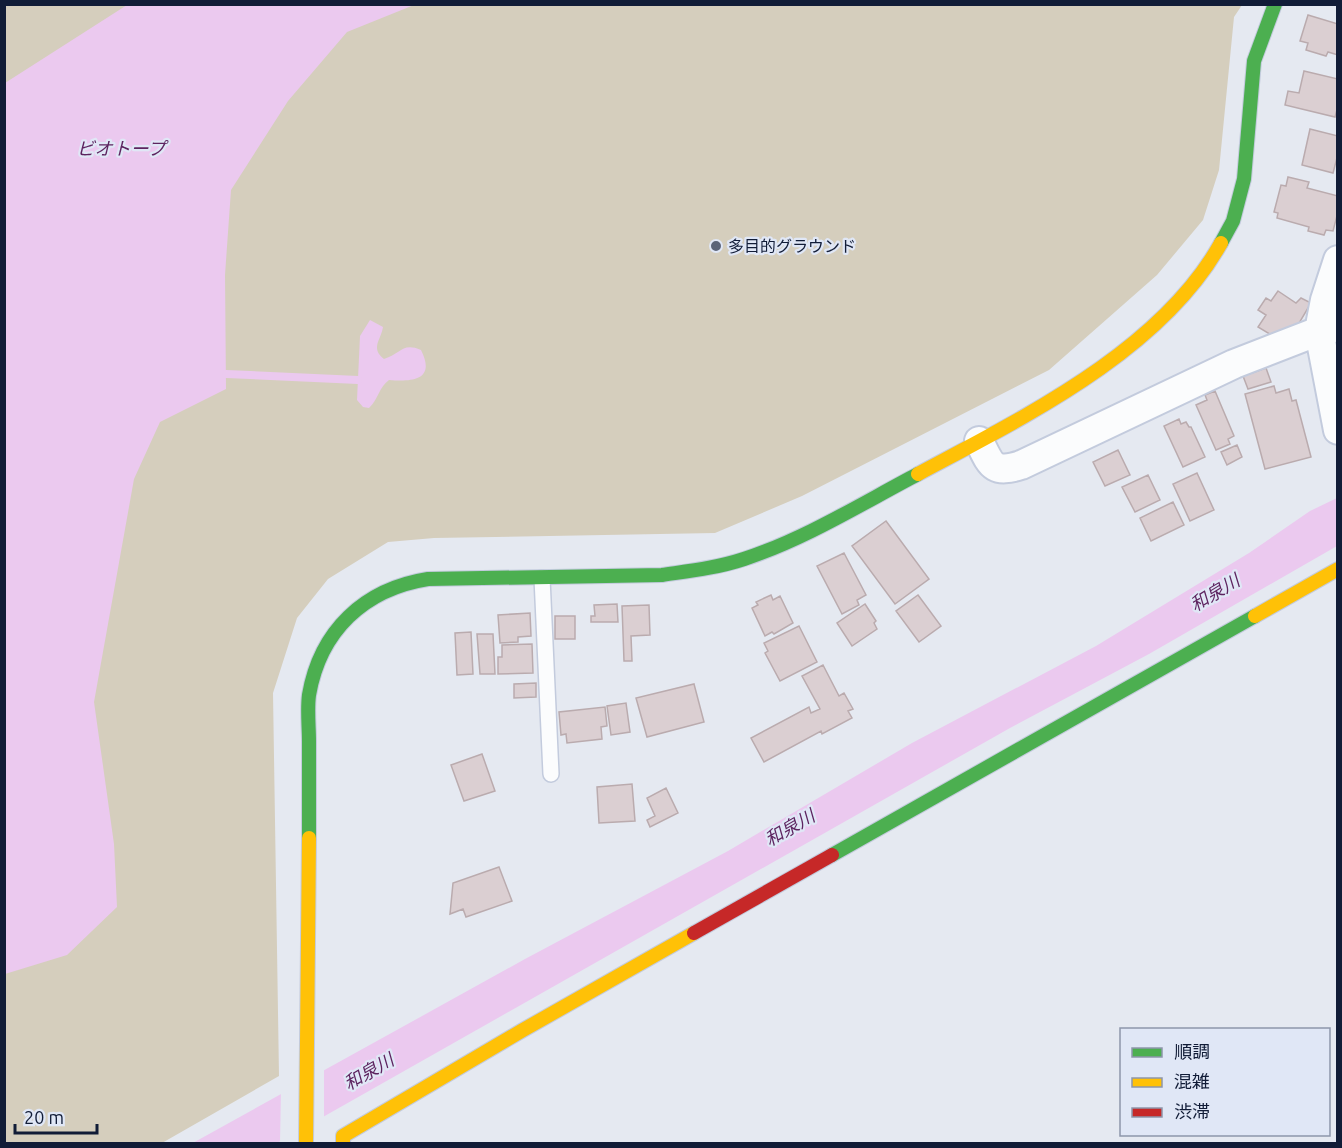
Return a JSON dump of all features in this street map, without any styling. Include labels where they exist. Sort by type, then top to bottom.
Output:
[{"type":"street","points":[[306,1143],[309,696],[322,652],[340,626],[355,609],[373,597],[409,582],[446,578],[662,575],[700,570],[742,560],[790,542],[978,441],[1092,375],[1148,331],[1187,293],[1207,268],[1233,221],[1239,201],[1247,151],[1254,61],[1275,4]]},
{"type":"street","points":[[1338,260],[1325,300],[1338,430]]},
{"type":"street","points":[[978,441],[994,466],[1007,470],[1234,364],[1328,329]]},
{"type":"street","points":[[343,1143],[343,1137],[523,1030],[1338,569]]},
{"type":"lane","points":[[542,578],[551,774]]},
{"type":"shaded area","points":[[5,5],[1242,5],[1234,17],[1219,170],[1203,220],[1157,275],[1049,370],[802,496],[715,533],[434,538],[388,542],[328,579],[297,618],[273,693],[279,1076],[162,1143],[5,1144]]},
{"type":"water","name":"ビオトープ","points":[[127,5],[414,5],[347,32],[288,101],[231,190],[225,275],[226,389],[160,422],[134,479],[94,702],[114,844],[117,907],[67,955],[5,974],[5,83]]},
{"type":"water","points":[[370,320],[383,327],[377,347],[384,359],[405,348],[415,348],[421,350],[426,368],[420,377],[414,379],[389,380],[369,408],[363,407],[357,400],[360,336]]},
{"type":"water","name":"和泉川","points":[[1337,498],[1337,546],[1149,654],[1010,728],[277,1143],[191,1144],[525,959],[728,851],[912,743],[1096,646],[1249,553],[1310,511]]},
{"type":"pier","points":[[324,1066],[324,1121],[280,1143],[281,1089]]},
{"type":"building","points":[[1308,15],[1338,24],[1338,55],[1328,52],[1326,56],[1306,50],[1308,43],[1300,41]]},
{"type":"building","points":[[1304,71],[1338,79],[1338,106],[1335,117],[1285,105],[1288,91],[1299,93]]},
{"type":"building","points":[[1310,129],[1338,136],[1338,154],[1333,173],[1302,165]]},
{"type":"building","points":[[1288,177],[1309,182],[1307,188],[1338,196],[1338,212],[1333,231],[1326,230],[1324,235],[1308,231],[1309,227],[1277,218],[1278,213],[1274,212],[1281,185],[1286,186]]},
{"type":"building","points":[[1278,291],[1296,303],[1301,298],[1311,303],[1298,325],[1273,336],[1258,327],[1266,315],[1258,310],[1266,298],[1271,301]]},
{"type":"building","points":[[1266,368],[1271,382],[1248,389],[1243,376]]},
{"type":"building","points":[[1274,386],[1276,393],[1289,389],[1292,401],[1296,400],[1311,457],[1265,469],[1245,394]]},
{"type":"building","points":[[1215,391],[1234,436],[1228,439],[1230,444],[1216,450],[1196,405],[1207,400],[1205,395]]},
{"type":"building","points":[[1179,419],[1181,424],[1186,422],[1191,427],[1205,457],[1183,467],[1164,426]]},
{"type":"building","points":[[1237,445],[1242,457],[1227,465],[1221,452]]},
{"type":"building","points":[[1118,450],[1130,475],[1105,486],[1093,462]]},
{"type":"building","points":[[1197,473],[1214,510],[1190,521],[1173,484]]},
{"type":"building","points":[[1148,475],[1160,500],[1135,512],[1122,487]]},
{"type":"building","points":[[1173,502],[1184,525],[1151,541],[1140,518]]},
{"type":"building","points":[[886,521],[929,579],[895,604],[852,546]]},
{"type":"building","points":[[844,553],[866,595],[857,600],[859,605],[842,614],[817,566]]},
{"type":"building","points":[[771,595],[773,600],[780,596],[793,623],[774,634],[772,632],[765,636],[752,608],[758,605],[756,602]]},
{"type":"building","points":[[918,595],[941,626],[919,642],[896,611]]},
{"type":"building","points":[[617,604],[618,622],[591,622],[591,616],[595,616],[594,605]]},
{"type":"building","points":[[865,604],[876,621],[874,623],[877,629],[852,646],[837,623]]},
{"type":"building","points":[[649,605],[650,635],[631,636],[632,661],[624,661],[622,606]]},
{"type":"building","points":[[530,613],[531,636],[518,637],[518,642],[500,643],[498,615]]},
{"type":"building","points":[[555,616],[575,616],[575,639],[555,639]]},
{"type":"building","points":[[799,626],[817,662],[780,681],[765,653],[768,651],[764,643]]},
{"type":"building","points":[[471,632],[473,674],[457,675],[455,633]]},
{"type":"building","points":[[477,634],[493,634],[495,674],[480,674]]},
{"type":"building","points":[[532,644],[533,673],[498,674],[498,657],[502,657],[502,645]]},
{"type":"building","points":[[823,665],[839,696],[844,693],[853,709],[848,711],[852,718],[822,734],[821,731],[764,762],[751,738],[809,707],[811,713],[820,709],[802,676]]},
{"type":"building","points":[[536,683],[536,697],[514,698],[514,684]]},
{"type":"building","points":[[694,684],[704,722],[647,737],[636,698]]},
{"type":"building","points":[[626,703],[630,732],[611,735],[607,706]]},
{"type":"building","points":[[605,707],[607,726],[601,727],[602,739],[567,743],[566,734],[561,735],[559,712]]},
{"type":"building","points":[[482,754],[495,791],[464,801],[451,765]]},
{"type":"building","points":[[632,784],[635,821],[599,823],[597,787]]},
{"type":"building","points":[[666,788],[678,813],[650,827],[647,820],[655,816],[647,798]]},
{"type":"building","points":[[499,867],[512,901],[466,917],[463,909],[450,914],[453,883]]},
{"type":"waterway","points":[[226,374],[358,380]]},
{"type":"traffic: fast","points":[[1221,243],[1233,221],[1244,179],[1254,61],[1275,4]]},
{"type":"traffic: fast","points":[[309,838],[309,695],[323,651],[335,633],[365,603],[384,592],[428,579],[662,575],[724,565],[789,542],[918,474]]},
{"type":"traffic: fast","points":[[832,855],[1255,616]]},
{"type":"traffic: slow","points":[[918,474],[1045,404],[1087,378],[1127,349],[1163,317],[1195,282],[1221,243]]},
{"type":"traffic: slow","points":[[1255,616],[1338,569]]},
{"type":"traffic: slow","points":[[306,1144],[309,838]]},
{"type":"traffic: slow","points":[[343,1144],[343,1136],[694,933]]},
{"type":"traffic: jam","points":[[694,933],[832,855]]},
{"type":"place","name":"多目的グラウンド","points":[[716,246]]}]
